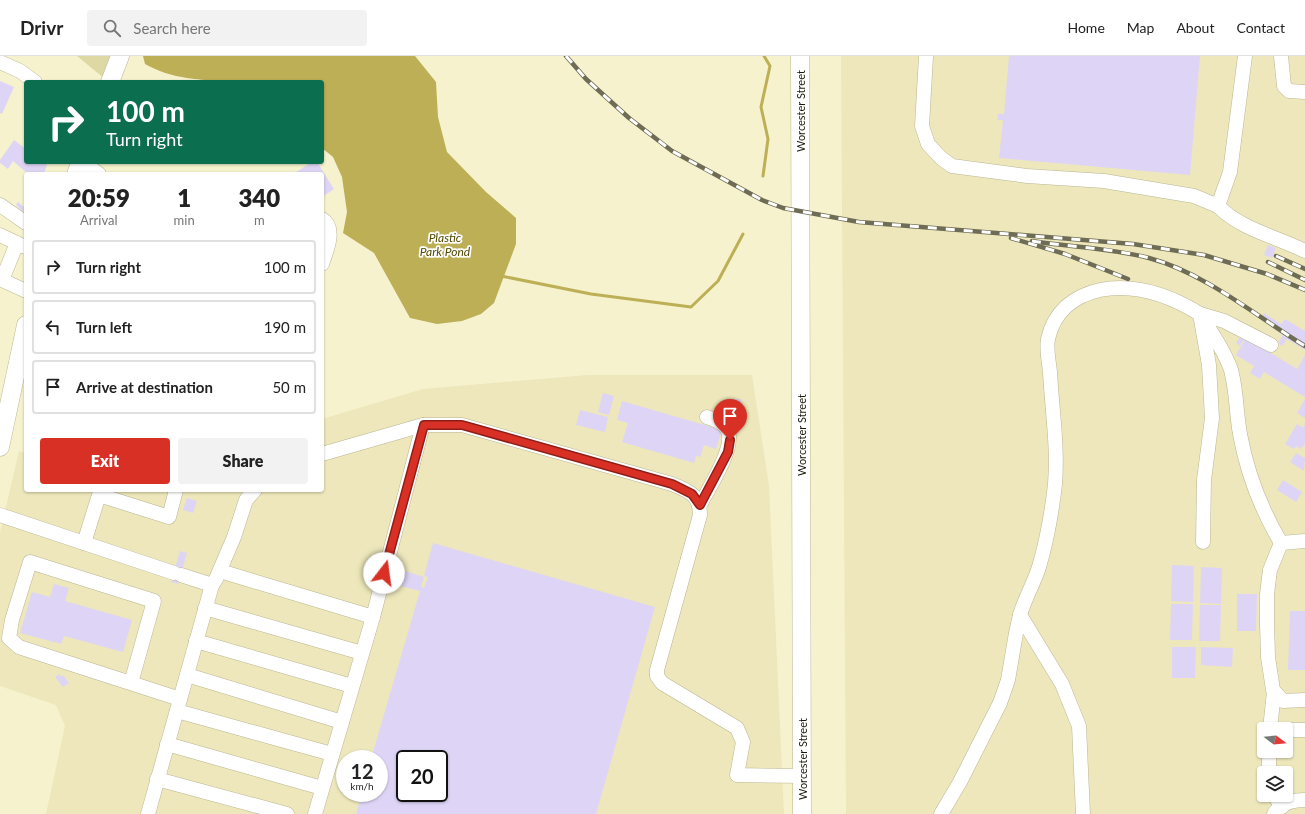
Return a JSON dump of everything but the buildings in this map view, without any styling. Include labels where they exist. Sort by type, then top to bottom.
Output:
[{"type":"main road","points":[[111,80],[120,56]]},
{"type":"main road","name":"Worcester Street","points":[[800,56],[802,814]]},
{"type":"main road","points":[[0,446],[24,334]]},
{"type":"lane","points":[[926,56],[922,126],[928,144],[941,158],[952,166],[1027,176],[1104,181],[1194,196],[1218,206],[1229,217],[1250,229],[1305,251]]},
{"type":"lane","points":[[1218,206],[1230,172],[1245,56]]},
{"type":"lane","points":[[1281,56],[1284,86],[1289,91],[1305,92]]},
{"type":"lane","points":[[0,62],[20,71],[32,80]]},
{"type":"lane","points":[[84,164],[96,172]]},
{"type":"lane","points":[[0,205],[24,223]]},
{"type":"lane","points":[[324,220],[326,221],[329,231],[328,246],[324,258]]},
{"type":"lane","points":[[0,235],[22,245],[2,280],[24,290]]},
{"type":"lane","points":[[941,814],[960,782],[1000,703],[1008,680],[1020,615],[1039,567],[1048,528],[1055,483],[1056,437],[1048,340],[1063,308],[1077,298],[1092,292],[1112,288],[1154,292],[1177,300],[1200,314],[1224,321],[1271,345]]},
{"type":"lane","points":[[1200,314],[1209,364],[1212,418],[1204,480],[1203,542]]},
{"type":"lane","points":[[1200,314],[1230,369],[1237,395],[1240,433],[1247,465],[1268,521],[1281,543]]},
{"type":"lane","points":[[706,417],[723,424],[728,430],[730,440],[728,452],[700,505],[700,515],[657,670],[657,676],[662,682],[672,689],[738,728],[743,742],[738,776],[802,776]]},
{"type":"lane","points":[[324,453],[424,425],[462,425],[672,484],[692,494],[700,505]]},
{"type":"lane","points":[[315,814],[373,617],[424,425]]},
{"type":"lane","points":[[84,543],[99,496],[169,517],[175,492]]},
{"type":"lane","points":[[152,813],[158,779],[167,744],[212,585],[220,572],[234,537],[246,500],[253,492]]},
{"type":"lane","points":[[0,515],[212,585]]},
{"type":"lane","points":[[1281,543],[1305,541]]},
{"type":"lane","points":[[1271,722],[1274,692],[1268,657],[1266,594],[1270,570],[1281,543]]},
{"type":"lane","points":[[131,683],[154,601],[30,562],[12,620],[9,638],[19,647],[131,683],[178,705],[332,754]]},
{"type":"lane","points":[[220,572],[373,617]]},
{"type":"lane","points":[[205,608],[362,654]]},
{"type":"lane","points":[[1020,615],[1062,684],[1079,726],[1083,814]]},
{"type":"lane","points":[[196,641],[352,686]]},
{"type":"lane","points":[[187,675],[342,722]]},
{"type":"lane","points":[[1274,692],[1283,701],[1305,700]]},
{"type":"lane","points":[[1293,730],[1305,730]]},
{"type":"lane","points":[[167,744],[322,788]]},
{"type":"lane","points":[[158,779],[287,814]]},
{"type":"lane","points":[[1278,811],[1293,800],[1305,800]]},
{"type":"shaded area","points":[[77,56],[117,56],[105,79]]},
{"type":"shaded area","points":[[841,56],[1305,56],[1305,814],[846,814]]},
{"type":"shaded area","points":[[587,375],[752,375],[769,486],[784,814],[46,814],[65,726],[56,705],[0,686],[0,533],[19,451],[24,452],[24,492],[324,492],[324,418],[423,389]]},
{"type":"water","name":"Plastic Park Pond","points":[[143,56],[415,56],[436,82],[438,117],[447,152],[486,192],[516,218],[516,244],[494,303],[481,314],[462,321],[437,324],[410,318],[374,253],[343,233],[347,212],[342,177],[333,157],[324,150],[324,80],[191,79],[171,75],[145,64]]},
{"type":"waterway","points":[[763,176],[768,139],[761,107],[770,66],[764,56]]},
{"type":"waterway","points":[[501,276],[591,294],[691,307],[718,281],[743,234]]},
{"type":"railway","points":[[566,56],[586,79],[629,118],[672,151],[762,200],[783,208],[859,222],[1133,244],[1204,255],[1267,274],[1305,290]]},
{"type":"railway","points":[[1011,238],[1065,254],[1128,279]]},
{"type":"railway","points":[[1032,241],[1120,252],[1149,258],[1170,265],[1230,296],[1305,346]]},
{"type":"railway","points":[[1276,256],[1305,269]]},
{"type":"railway","points":[[1268,262],[1305,280]]},
{"type":"route","points":[[384,573],[424,425],[462,425],[672,484],[692,494],[700,505],[728,452],[730,440]]}]
